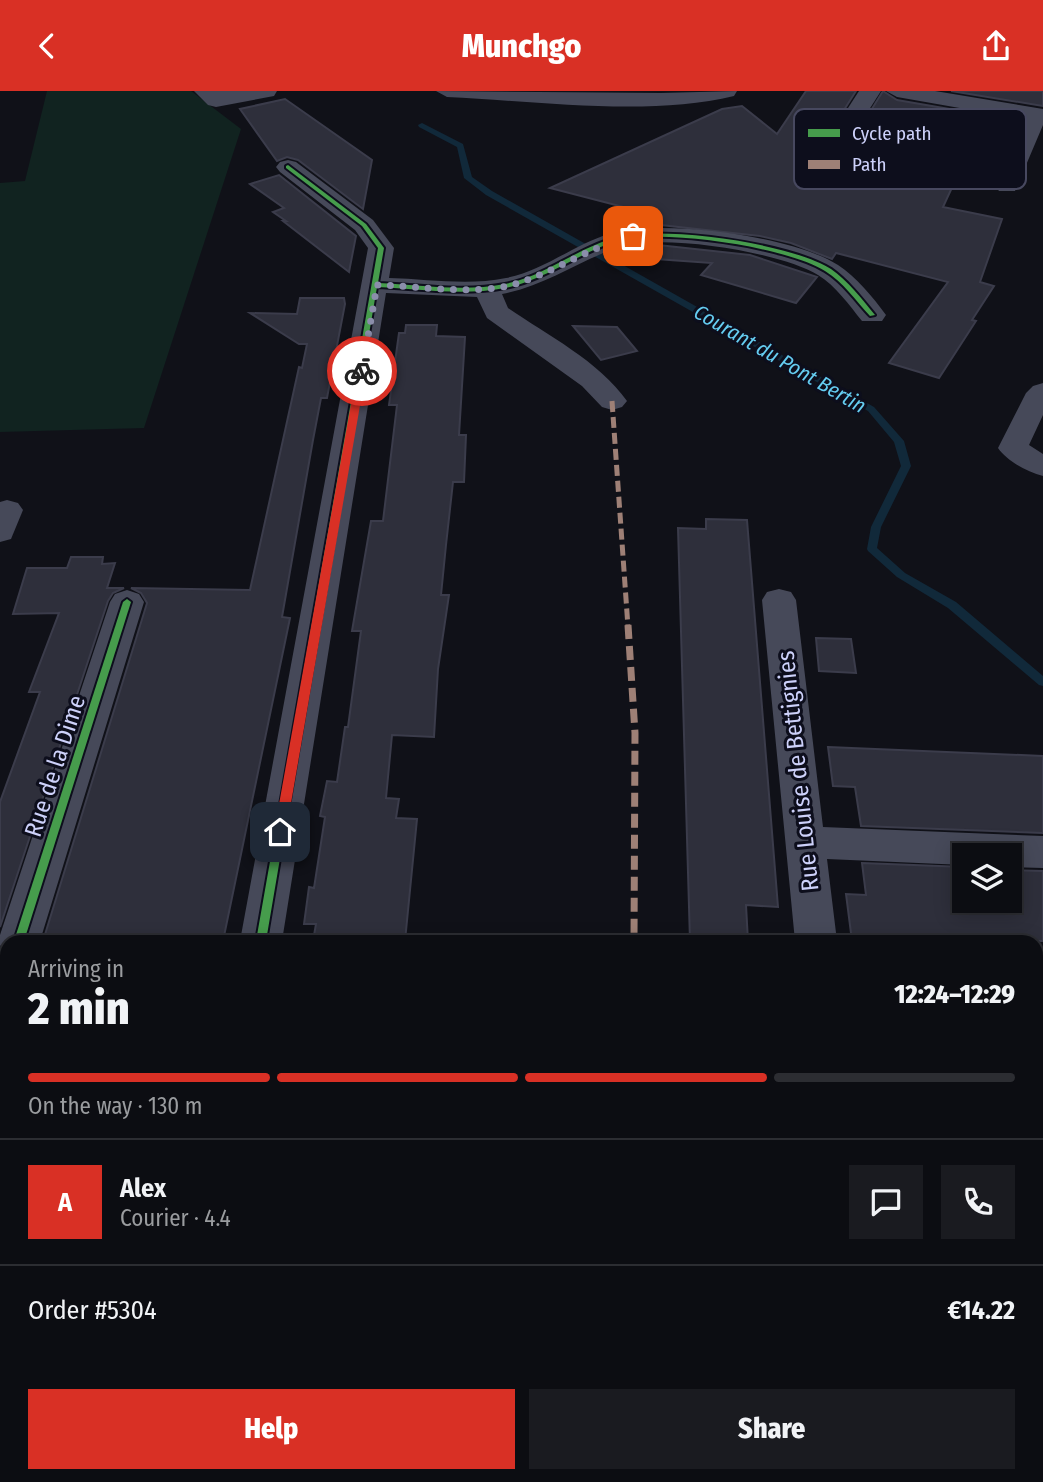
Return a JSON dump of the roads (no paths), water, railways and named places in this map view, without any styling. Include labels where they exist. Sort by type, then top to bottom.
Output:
[{"type":"street","points":[[211,95],[266,91]]},
{"type":"street","points":[[450,92],[669,100],[726,91]]},
{"type":"street","points":[[858,109],[870,91]]},
{"type":"street","points":[[897,91],[999,109]]},
{"type":"street","points":[[1026,144],[1039,116]]},
{"type":"street","points":[[262,935],[377,285],[381,248],[364,225],[288,167]]},
{"type":"street","points":[[377,285],[486,288],[521,282],[608,243],[646,235],[751,245],[825,267],[872,315]]},
{"type":"street","points":[[486,288],[497,311],[592,380],[612,401]]},
{"type":"street","points":[[1043,393],[1036,399],[1013,448],[1043,467]]},
{"type":"street","name":"Rue Louise de Bettignies","points":[[779,600],[815,935]]},
{"type":"street","name":"Rue de la Dime","points":[[21,935],[127,602]]},
{"type":"street","points":[[806,842],[1043,852]]},
{"type":"waterway","name":"Courant du Pont Bertin","points":[[422,125],[460,146],[468,178],[489,193],[871,409],[899,441],[906,466],[876,527],[872,549],[901,575],[952,605],[1043,682]]}]
